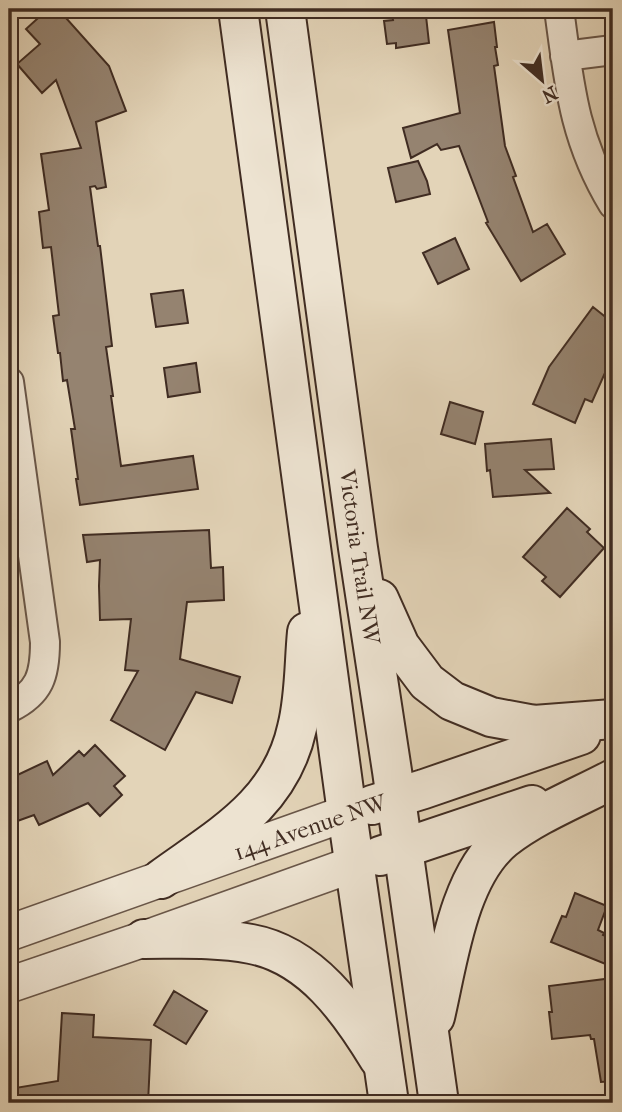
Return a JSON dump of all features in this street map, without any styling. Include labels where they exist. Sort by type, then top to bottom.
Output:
[{"type":"main road","name":"Victoria Trail NW","points":[[238,9],[386,1085]]},
{"type":"main road","name":"Victoria Trail NW","points":[[285,9],[358,548],[439,1103]]},
{"type":"main road","points":[[358,548],[400,646],[427,682],[453,701],[491,718],[534,725],[613,721]]},
{"type":"main road","points":[[161,879],[228,831],[258,805],[276,782],[298,727],[313,556]]},
{"type":"main road","name":"144 Avenue NW","points":[[347,813],[424,789],[613,721]]},
{"type":"main road","points":[[354,864],[613,778]]},
{"type":"main road","points":[[430,1040],[454,935],[470,885],[483,862],[503,840],[527,823],[613,778]]},
{"type":"main road","points":[[144,939],[227,940],[274,950],[293,961],[313,974],[364,1034],[386,1085]]},
{"type":"street","points":[[559,9],[577,125],[600,183],[613,204]]},
{"type":"street","points":[[565,56],[613,50]]},
{"type":"street","points":[[9,382],[45,642],[45,662],[38,685],[19,703],[9,708]]},
{"type":"street","name":"144 Avenue NW","points":[[9,933],[347,813]]},
{"type":"street","points":[[9,985],[354,864]]},
{"type":"building","points":[[48,9],[58,9],[109,66],[126,111],[96,122],[106,187],[90,187],[112,346],[106,347],[121,466],[193,456],[198,489],[80,505],[71,429],[75,429],[67,380],[63,381],[53,316],[59,315],[51,247],[43,248],[39,212],[49,210],[41,154],[81,148],[56,80],[42,93],[17,64],[40,44],[26,29]]},
{"type":"building","points":[[391,9],[424,9],[429,43],[396,48],[396,43],[387,44],[384,21],[393,20]]},
{"type":"building","points":[[494,22],[498,65],[494,66],[505,146],[516,176],[513,177],[533,232],[547,224],[565,254],[521,281],[486,223],[488,222],[459,146],[441,150],[437,144],[411,158],[403,128],[460,113],[448,30]]},
{"type":"building","points":[[418,161],[430,194],[396,202],[388,168]]},
{"type":"building","points":[[455,238],[469,269],[438,284],[423,253]]},
{"type":"building","points":[[183,290],[188,323],[156,327],[151,294]]},
{"type":"building","points":[[593,307],[613,323],[613,355],[592,402],[585,399],[575,423],[533,404],[549,367]]},
{"type":"building","points":[[196,363],[200,392],[168,397],[164,368]]},
{"type":"building","points":[[450,402],[483,412],[475,444],[441,434]]},
{"type":"building","points":[[551,439],[554,469],[525,470],[550,493],[493,497],[485,444]]},
{"type":"building","points":[[567,508],[590,529],[587,532],[604,548],[560,597],[542,581],[546,577],[523,557]]},
{"type":"building","points":[[209,530],[211,568],[223,567],[224,600],[187,602],[180,659],[240,677],[232,703],[196,692],[165,750],[111,720],[138,671],[125,670],[131,619],[100,620],[100,560],[87,562],[83,535]]},
{"type":"building","points":[[95,745],[125,776],[114,786],[122,795],[100,816],[88,803],[39,825],[34,815],[9,824],[9,779],[47,761],[53,775],[79,751],[84,756]]},
{"type":"building","points":[[575,893],[607,906],[598,930],[613,939],[613,967],[551,942],[562,916],[566,917]]},
{"type":"building","points":[[613,978],[613,1081],[601,1082],[594,1039],[591,1039],[590,1035],[552,1039],[549,986]]},
{"type":"building","points":[[174,991],[207,1011],[186,1044],[154,1025]]},
{"type":"building","points":[[62,1013],[94,1015],[93,1037],[151,1040],[148,1103],[9,1103],[9,1089],[58,1081]]}]
